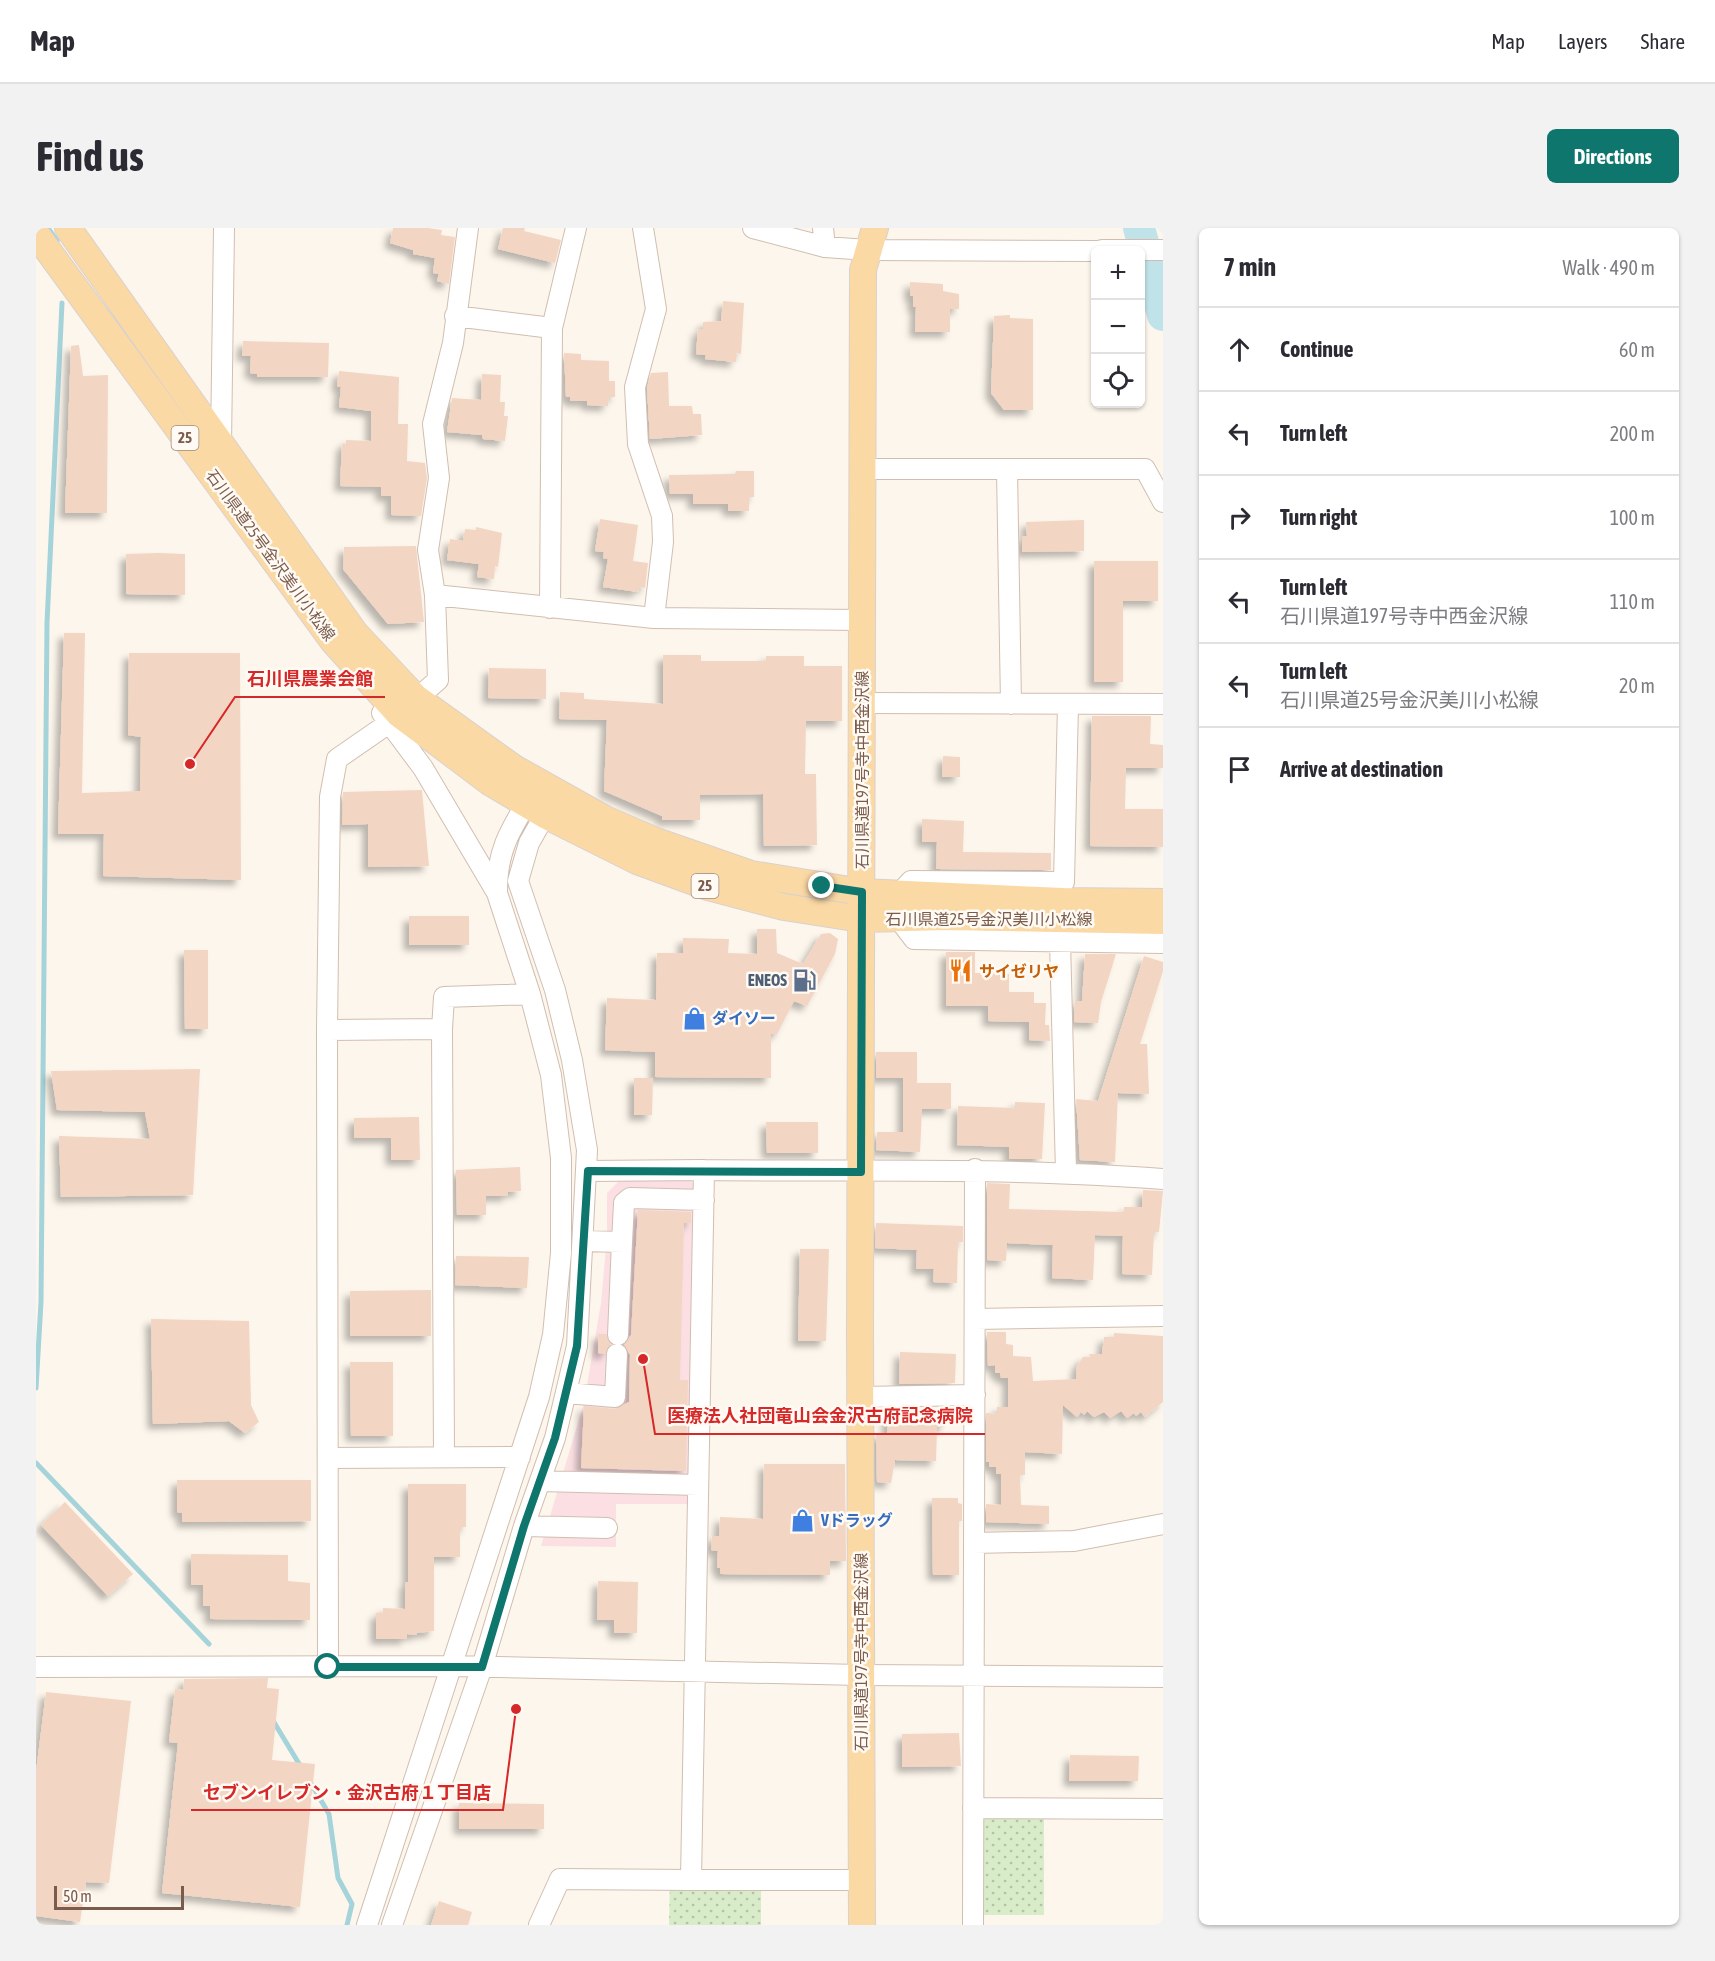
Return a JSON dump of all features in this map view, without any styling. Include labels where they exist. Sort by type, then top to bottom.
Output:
[{"type":"main road","name":"石川県道25号金沢美川小松線","points":[[68,228],[355,633],[401,712]]},
{"type":"main road","name":"石川県道25号金沢美川小松線","points":[[36,234],[333,641],[401,712],[491,783],[751,874],[862,892],[898,906]]},
{"type":"main road","name":"石川県道197号寺中西金沢線","points":[[862,1925],[860,1675],[861,620],[863,270],[871,239]]},
{"type":"main road","name":"石川県道25号金沢美川小松線","points":[[542,799],[637,861],[708,887],[784,907],[861,918],[898,906],[1063,902],[1159,918]]},
{"type":"street","points":[[221,444],[224,228]]},
{"type":"street","points":[[328,1667],[327,1030],[330,797],[337,759],[401,712],[438,680],[435,595],[428,550],[439,478],[433,424],[453,343],[468,228]]},
{"type":"street","points":[[550,608],[552,328],[576,228]]},
{"type":"street","points":[[643,228],[656,309],[635,387],[638,444],[662,516],[663,542],[654,618]]},
{"type":"street","points":[[757,229],[824,238],[1091,251]]},
{"type":"street","points":[[1145,250],[1163,250]]},
{"type":"street","points":[[455,316],[552,328]]},
{"type":"street","points":[[863,469],[1145,469],[1163,502]]},
{"type":"street","points":[[1007,470],[1011,704]]},
{"type":"street","points":[[435,595],[654,618],[861,620]]},
{"type":"street","points":[[861,703],[1163,704]]},
{"type":"street","points":[[1068,704],[1064,882],[911,881],[898,906],[914,939],[1060,941],[1159,918]]},
{"type":"street","points":[[367,1925],[539,1397],[553,1335],[561,1253],[561,1158],[551,1075],[530,994],[497,893],[423,768],[401,712]]},
{"type":"street","points":[[497,893],[497,866],[502,845],[542,799]]},
{"type":"street","points":[[392,1925],[482,1667],[524,1526],[555,1438],[577,1346],[588,1171],[587,1150],[572,1060],[560,1010],[519,881],[542,799]]},
{"type":"street","points":[[1060,941],[1066,1172]]},
{"type":"street","points":[[444,1457],[442,1029],[444,997],[530,994]]},
{"type":"street","points":[[327,1030],[442,1029]]},
{"type":"street","points":[[588,1171],[861,1172],[975,1169],[1066,1172],[1163,1179]]},
{"type":"street","points":[[973,1925],[975,1169]]},
{"type":"street","points":[[691,1881],[704,1170]]},
{"type":"street","points":[[566,1394],[615,1397],[624,1203],[630,1198],[704,1200]]},
{"type":"street","points":[[584,1241],[622,1242]]},
{"type":"street","points":[[975,1319],[1163,1316]]},
{"type":"street","points":[[860,1397],[975,1395]]},
{"type":"street","points":[[328,1458],[520,1457]]},
{"type":"street","points":[[540,1481],[698,1485]]},
{"type":"street","points":[[974,1543],[1074,1541],[1163,1524]]},
{"type":"street","points":[[524,1526],[607,1528]]},
{"type":"street","points":[[36,1667],[451,1666],[860,1675],[1163,1677]]},
{"type":"street","points":[[974,1808],[1163,1809]]},
{"type":"street","points":[[539,1925],[560,1879],[861,1880]]},
{"type":"shaded area","points":[[621,1179],[689,1179],[696,1186],[689,1504],[616,1504],[616,1547],[541,1546],[584,1403],[601,1303],[607,1237],[607,1193]]},
{"type":"green space","points":[[1044,1806],[1044,1915],[980,1915],[981,1807]]},
{"type":"green space","points":[[670,1880],[761,1881],[761,1925],[669,1925]]},
{"type":"building","points":[[393,228],[442,230],[441,235],[455,237],[449,284],[437,281],[439,274],[433,273],[435,258],[413,254],[413,250],[390,243]]},
{"type":"building","points":[[503,228],[525,228],[524,231],[561,240],[555,263],[498,249]]},
{"type":"building","points":[[910,282],[943,284],[943,291],[959,294],[959,309],[950,309],[950,332],[915,332],[916,307],[913,307],[913,296],[910,296]]},
{"type":"building","points":[[723,301],[744,303],[741,354],[736,353],[736,362],[705,359],[706,355],[696,354],[698,329],[703,330],[703,322],[721,321]]},
{"type":"building","points":[[1010,315],[1010,318],[1033,319],[1033,410],[1004,410],[991,393],[994,316]]},
{"type":"building","points":[[243,341],[329,343],[328,377],[257,377],[257,374],[250,373],[251,356],[242,356]]},
{"type":"building","points":[[79,345],[83,376],[108,375],[107,513],[65,513],[71,346]]},
{"type":"building","points":[[564,353],[581,354],[581,360],[609,361],[609,381],[615,381],[615,397],[609,397],[608,406],[587,405],[587,401],[570,401],[570,397],[566,397]]},
{"type":"building","points":[[339,371],[399,377],[398,424],[408,424],[407,461],[425,463],[427,478],[421,516],[391,515],[391,496],[381,496],[381,487],[340,486],[342,444],[346,444],[346,440],[371,441],[371,411],[339,407],[341,387],[337,386]]},
{"type":"building","points":[[668,372],[669,406],[692,406],[693,414],[701,414],[702,435],[650,439],[647,388],[651,373]]},
{"type":"building","points":[[482,374],[501,375],[500,402],[505,402],[504,416],[508,416],[505,441],[483,439],[482,435],[447,432],[452,398],[481,400]]},
{"type":"building","points":[[736,471],[754,471],[754,497],[749,497],[749,511],[728,511],[728,504],[693,504],[693,494],[670,494],[669,475],[735,474]]},
{"type":"building","points":[[600,519],[638,525],[633,561],[648,563],[645,588],[639,587],[638,592],[603,587],[608,559],[603,558],[604,552],[595,551]]},
{"type":"building","points":[[1084,520],[1084,551],[1022,552],[1022,536],[1027,536],[1026,522]]},
{"type":"building","points":[[476,527],[502,533],[498,567],[495,566],[494,579],[477,577],[479,564],[447,560],[450,539],[463,541],[465,529],[476,530]]},
{"type":"building","points":[[416,546],[424,622],[388,624],[343,569],[344,547]]},
{"type":"building","points":[[126,554],[185,554],[185,595],[126,594]]},
{"type":"building","points":[[1094,561],[1158,561],[1158,601],[1123,601],[1123,682],[1094,682]]},
{"type":"building","points":[[64,633],[85,633],[82,793],[140,791],[141,737],[128,735],[129,653],[240,653],[241,880],[103,876],[104,834],[58,834]]},
{"type":"building","points":[[663,655],[701,655],[701,661],[766,661],[766,656],[804,656],[804,666],[842,666],[842,721],[806,721],[805,774],[816,774],[817,845],[764,846],[763,794],[700,795],[700,820],[662,820],[662,816],[604,791],[607,720],[559,719],[560,692],[584,693],[584,699],[663,704]]},
{"type":"building","points":[[489,668],[546,669],[546,699],[488,698]]},
{"type":"building","points":[[1092,716],[1151,716],[1150,744],[1163,745],[1163,768],[1126,768],[1125,809],[1163,809],[1163,847],[1090,846]]},
{"type":"building","points":[[943,756],[960,757],[960,777],[942,777]]},
{"type":"building","points":[[422,790],[429,866],[368,867],[368,824],[342,825],[343,792]]},
{"type":"building","points":[[922,819],[964,821],[963,852],[1051,853],[1051,870],[936,869],[937,842],[922,842]]},
{"type":"building","points":[[409,916],[469,916],[469,945],[409,945]]},
{"type":"building","points":[[757,929],[776,929],[777,953],[803,964],[821,934],[830,933],[838,939],[835,954],[807,1006],[794,1001],[777,1034],[771,1034],[771,1078],[655,1077],[655,1052],[605,1050],[607,998],[656,1000],[657,953],[683,953],[683,938],[729,939],[728,953],[757,954]]},
{"type":"building","points":[[184,950],[208,950],[208,1029],[185,1029]]},
{"type":"building","points":[[946,952],[975,952],[975,973],[1009,974],[1009,992],[1034,992],[1034,1003],[1046,1003],[1045,1025],[1049,1025],[1050,1041],[1029,1040],[1029,1022],[988,1021],[988,1006],[946,1006]]},
{"type":"building","points":[[1085,954],[1116,954],[1101,1002],[1098,1023],[1074,1022],[1075,1001],[1082,1001]]},
{"type":"building","points":[[1144,956],[1163,962],[1163,971],[1140,1044],[1147,1044],[1149,1094],[1118,1093],[1115,1162],[1080,1160],[1076,1099],[1098,1101]]},
{"type":"building","points":[[876,1052],[917,1052],[917,1083],[951,1083],[951,1109],[922,1109],[920,1152],[876,1150],[877,1132],[903,1132],[903,1078],[876,1078]]},
{"type":"building","points":[[200,1069],[193,1195],[61,1197],[59,1136],[150,1139],[145,1112],[57,1110],[51,1071]]},
{"type":"building","points":[[634,1078],[653,1078],[652,1115],[634,1115]]},
{"type":"building","points":[[1015,1102],[1045,1103],[1042,1159],[1009,1159],[1009,1147],[957,1145],[958,1106],[1015,1108]]},
{"type":"building","points":[[419,1117],[420,1160],[391,1160],[391,1138],[354,1138],[354,1118]]},
{"type":"building","points":[[766,1122],[818,1122],[818,1153],[767,1153]]},
{"type":"building","points":[[520,1167],[521,1191],[508,1192],[508,1196],[486,1196],[486,1215],[457,1215],[456,1170]]},
{"type":"building","points":[[987,1183],[1010,1184],[1009,1209],[1124,1212],[1124,1207],[1142,1207],[1143,1190],[1163,1191],[1159,1232],[1154,1232],[1152,1275],[1122,1274],[1123,1236],[1095,1235],[1093,1280],[1052,1278],[1053,1245],[1007,1243],[1006,1261],[987,1260]]},
{"type":"building","points":[[638,1210],[691,1212],[691,1223],[684,1223],[680,1380],[688,1380],[686,1471],[581,1468],[584,1406],[615,1409],[629,1402],[630,1355],[624,1345],[631,1335]]},
{"type":"building","points":[[876,1223],[963,1226],[963,1242],[958,1242],[957,1283],[933,1282],[934,1269],[916,1269],[917,1250],[875,1248]]},
{"type":"building","points":[[800,1249],[829,1249],[826,1341],[798,1341]]},
{"type":"building","points":[[456,1256],[529,1257],[527,1288],[455,1285]]},
{"type":"building","points":[[431,1290],[431,1336],[350,1336],[350,1291]]},
{"type":"building","points":[[151,1319],[249,1321],[251,1405],[259,1422],[245,1433],[229,1421],[153,1424]]},
{"type":"building","points":[[987,1332],[1006,1332],[1006,1344],[1013,1345],[1013,1356],[1031,1357],[1033,1381],[1076,1379],[1077,1366],[1083,1357],[1090,1357],[1089,1354],[1102,1354],[1104,1337],[1114,1337],[1114,1333],[1163,1336],[1163,1402],[1145,1417],[1141,1412],[1136,1416],[1134,1413],[1127,1418],[1121,1411],[1110,1418],[1104,1412],[1094,1417],[1087,1411],[1084,1415],[1081,1412],[1077,1417],[1063,1405],[1062,1454],[1025,1452],[1025,1475],[1020,1475],[1021,1505],[1049,1506],[1049,1524],[986,1522],[986,1504],[1001,1505],[1001,1474],[996,1474],[996,1467],[989,1467],[989,1462],[986,1462],[986,1413],[997,1414],[997,1407],[1008,1407],[1008,1378],[1001,1378],[1000,1373],[995,1373],[995,1365],[988,1366]]},
{"type":"building","points":[[598,1334],[606,1334],[611,1344],[605,1354],[598,1353]]},
{"type":"building","points":[[900,1352],[956,1354],[955,1383],[899,1384]]},
{"type":"building","points":[[350,1362],[393,1362],[393,1436],[351,1436]]},
{"type":"building","points":[[888,1410],[945,1412],[945,1427],[937,1427],[936,1461],[895,1460],[891,1483],[877,1482],[876,1434],[887,1434]]},
{"type":"building","points":[[764,1464],[845,1464],[846,1561],[830,1561],[830,1575],[720,1574],[720,1568],[717,1568],[718,1551],[711,1550],[712,1536],[719,1536],[720,1517],[763,1519]]},
{"type":"building","points":[[177,1480],[311,1480],[311,1521],[182,1522],[182,1513],[177,1512]]},
{"type":"building","points":[[408,1484],[466,1484],[466,1527],[460,1527],[460,1557],[434,1557],[434,1631],[417,1633],[417,1635],[407,1634],[407,1639],[376,1639],[376,1613],[383,1613],[383,1608],[405,1609],[405,1583],[408,1582]]},
{"type":"building","points":[[932,1498],[958,1498],[958,1503],[962,1504],[962,1521],[959,1521],[959,1575],[933,1575]]},
{"type":"building","points":[[65,1502],[133,1574],[108,1596],[41,1525]]},
{"type":"building","points":[[191,1554],[288,1555],[288,1581],[310,1583],[310,1620],[210,1619],[210,1606],[203,1606],[203,1585],[191,1585]]},
{"type":"building","points":[[598,1581],[638,1582],[637,1633],[614,1633],[614,1620],[597,1620]]},
{"type":"building","points":[[268,1678],[267,1688],[279,1689],[272,1760],[315,1764],[300,1907],[162,1893],[178,1743],[169,1742],[175,1689],[183,1690],[184,1679]]},
{"type":"building","points":[[46,1692],[131,1701],[109,1883],[86,1882],[80,1922],[36,1916],[36,1772]]},
{"type":"building","points":[[959,1733],[961,1766],[902,1767],[902,1734]]},
{"type":"building","points":[[1070,1755],[1139,1756],[1138,1781],[1069,1781]]},
{"type":"building","points":[[459,1803],[544,1804],[544,1829],[459,1829]]},
{"type":"building","points":[[439,1901],[472,1912],[468,1925],[431,1925]]},
{"type":"waterway","points":[[48,228],[57,241]]},
{"type":"waterway","points":[[1139,228],[1163,315]]},
{"type":"waterway","points":[[36,1388],[41,1302],[47,623],[62,303]]},
{"type":"waterway","points":[[36,1463],[209,1644]]},
{"type":"waterway","points":[[272,1719],[301,1767]]},
{"type":"waterway","points":[[309,1780],[329,1814],[338,1878],[352,1904],[347,1925]]},
{"type":"place","name":"石川県農業会館","points":[[190,764]]},
{"type":"place","name":"サイゼリヤ","points":[[961,971]]},
{"type":"place","name":"ENEOS","points":[[805,980]]},
{"type":"place","name":"ダイソー","points":[[694,1018]]},
{"type":"place","name":"医療法人社団竜山会金沢古府記念病院","points":[[643,1359]]},
{"type":"place","name":"Vドラッグ","points":[[803,1520]]},
{"type":"place","name":"セブンイレブン・金沢古府１丁目店","points":[[516,1709]]},
{"type":"route","points":[[328,1667],[482,1667],[524,1526],[555,1438],[577,1346],[588,1171],[861,1172],[862,892],[822,886]]}]
